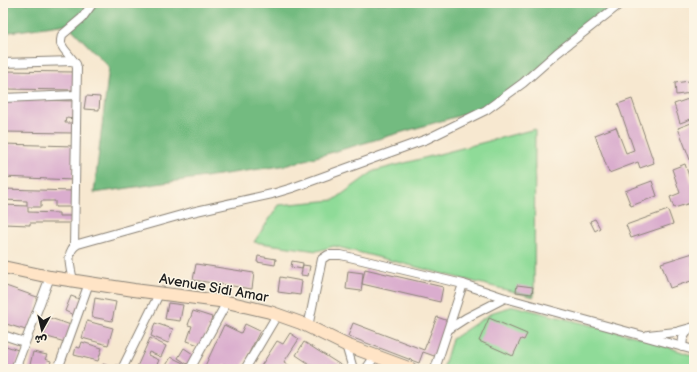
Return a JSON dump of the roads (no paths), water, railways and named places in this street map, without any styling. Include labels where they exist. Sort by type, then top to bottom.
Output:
[{"type":"street","points":[[74,246],[77,68],[76,64],[61,44],[62,35],[82,18],[93,3]]},
{"type":"street","points":[[73,280],[69,256],[71,249],[87,240],[192,212],[285,190],[427,139],[472,118],[523,83],[557,53],[621,3]]},
{"type":"street","points":[[3,63],[73,61]]},
{"type":"street","points":[[3,98],[76,95]]},
{"type":"street","points":[[308,327],[322,259],[328,255],[341,255],[463,284],[505,298],[694,350]]},
{"type":"street","name":"Avenue Sidi Amar","points":[[3,268],[159,294],[227,302],[270,312],[308,327],[346,345],[411,369]]},
{"type":"street","points":[[15,369],[50,277]]},
{"type":"street","points":[[58,369],[89,283]]},
{"type":"street","points":[[435,369],[463,284]]},
{"type":"street","points":[[122,369],[159,294]]},
{"type":"street","points":[[449,329],[466,318],[505,298]]},
{"type":"street","points":[[190,369],[227,302]]},
{"type":"street","points":[[245,369],[277,315]]},
{"type":"street","points":[[640,335],[664,334],[691,328]]},
{"type":"street","points":[[682,347],[683,338],[691,328]]},
{"type":"street","points":[[3,335],[24,342]]},
{"type":"street","points":[[346,345],[353,369]]},
{"type":"street","points":[[366,369],[375,356]]}]
